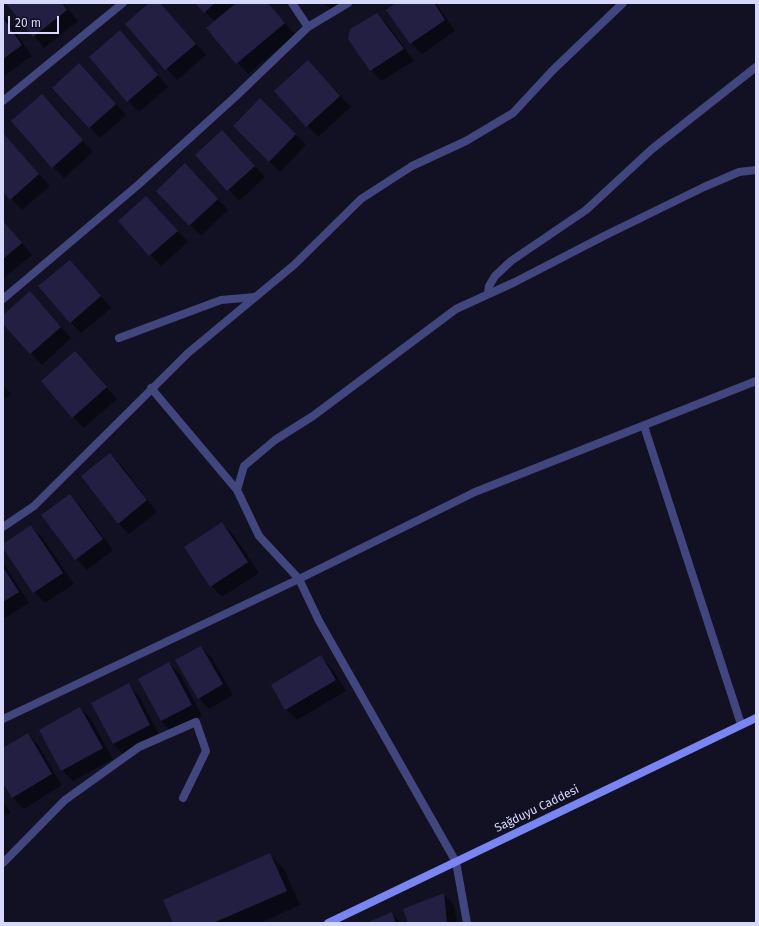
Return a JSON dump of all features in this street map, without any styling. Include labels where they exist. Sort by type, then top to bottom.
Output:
[{"type":"street","points":[[3,101],[123,3]]},
{"type":"street","points":[[292,3],[308,27]]},
{"type":"street","points":[[3,299],[138,184],[235,97],[308,27],[348,3]]},
{"type":"street","points":[[3,527],[34,506],[151,388],[188,353],[294,265],[361,199],[412,166],[466,141],[513,113],[553,70],[623,3]]},
{"type":"street","points":[[488,293],[489,286],[495,276],[511,261],[586,210],[652,149],[756,67]]},
{"type":"street","points":[[237,490],[244,466],[275,440],[312,416],[456,309],[488,293],[515,282],[704,187],[739,172],[756,170]]},
{"type":"street","points":[[119,338],[221,300],[255,297]]},
{"type":"street","points":[[3,719],[299,579],[475,492],[756,381]]},
{"type":"street","points":[[151,388],[237,490],[259,536],[299,579],[319,621],[456,862],[467,923]]},
{"type":"street","points":[[644,426],[740,724]]},
{"type":"street","name":"Sağduyu Caddesi","points":[[328,923],[740,724],[756,718]]},
{"type":"street","points":[[3,863],[65,800],[139,747],[196,722],[206,751],[182,798]]},
{"type":"building","points":[[6,3],[62,3],[67,10],[33,37]]},
{"type":"building","points":[[149,3],[160,3],[196,44],[165,70],[125,24]]},
{"type":"building","points":[[195,3],[215,3],[204,13]]},
{"type":"building","points":[[236,3],[268,3],[285,23],[236,64],[206,28]]},
{"type":"building","points":[[396,3],[434,3],[445,20],[410,44],[386,10]]},
{"type":"building","points":[[377,13],[404,49],[370,71],[348,39],[350,29]]},
{"type":"building","points":[[3,18],[22,45],[3,59]]},
{"type":"building","points":[[120,30],[158,75],[127,102],[89,57]]},
{"type":"building","points":[[308,60],[340,96],[306,127],[274,91]]},
{"type":"building","points":[[79,63],[116,104],[89,128],[52,88]]},
{"type":"building","points":[[42,94],[83,140],[52,168],[11,121]]},
{"type":"building","points":[[260,98],[296,134],[269,162],[233,126]]},
{"type":"building","points":[[222,130],[255,166],[227,191],[195,155]]},
{"type":"building","points":[[3,133],[39,174],[10,200],[3,192]]},
{"type":"building","points":[[185,163],[218,199],[189,226],[156,191]]},
{"type":"building","points":[[146,196],[178,231],[149,256],[118,221]]},
{"type":"building","points":[[3,221],[22,243],[3,259]]},
{"type":"building","points":[[70,260],[101,296],[70,323],[38,286]]},
{"type":"building","points":[[30,291],[61,327],[30,354],[3,324],[3,315]]},
{"type":"building","points":[[75,351],[107,387],[72,418],[41,381]]},
{"type":"building","points":[[110,453],[147,500],[118,524],[81,476]]},
{"type":"building","points":[[70,494],[103,539],[75,560],[41,515]]},
{"type":"building","points":[[222,522],[248,562],[210,587],[184,547]]},
{"type":"building","points":[[31,525],[63,573],[33,593],[3,548],[3,544]]},
{"type":"building","points":[[3,567],[19,592],[3,602]]},
{"type":"building","points":[[201,646],[223,684],[198,699],[175,660]]},
{"type":"building","points":[[321,655],[336,680],[285,710],[271,685]]},
{"type":"building","points":[[169,662],[192,705],[161,721],[138,679]]},
{"type":"building","points":[[129,683],[150,725],[113,744],[91,703]]},
{"type":"building","points":[[80,707],[103,748],[61,771],[39,730]]},
{"type":"building","points":[[28,733],[52,774],[12,798],[3,783],[3,748]]},
{"type":"building","points":[[270,853],[287,891],[213,923],[173,923],[163,900]]},
{"type":"building","points":[[444,893],[447,923],[408,923],[403,909]]},
{"type":"building","points":[[392,912],[396,923],[366,923]]}]
